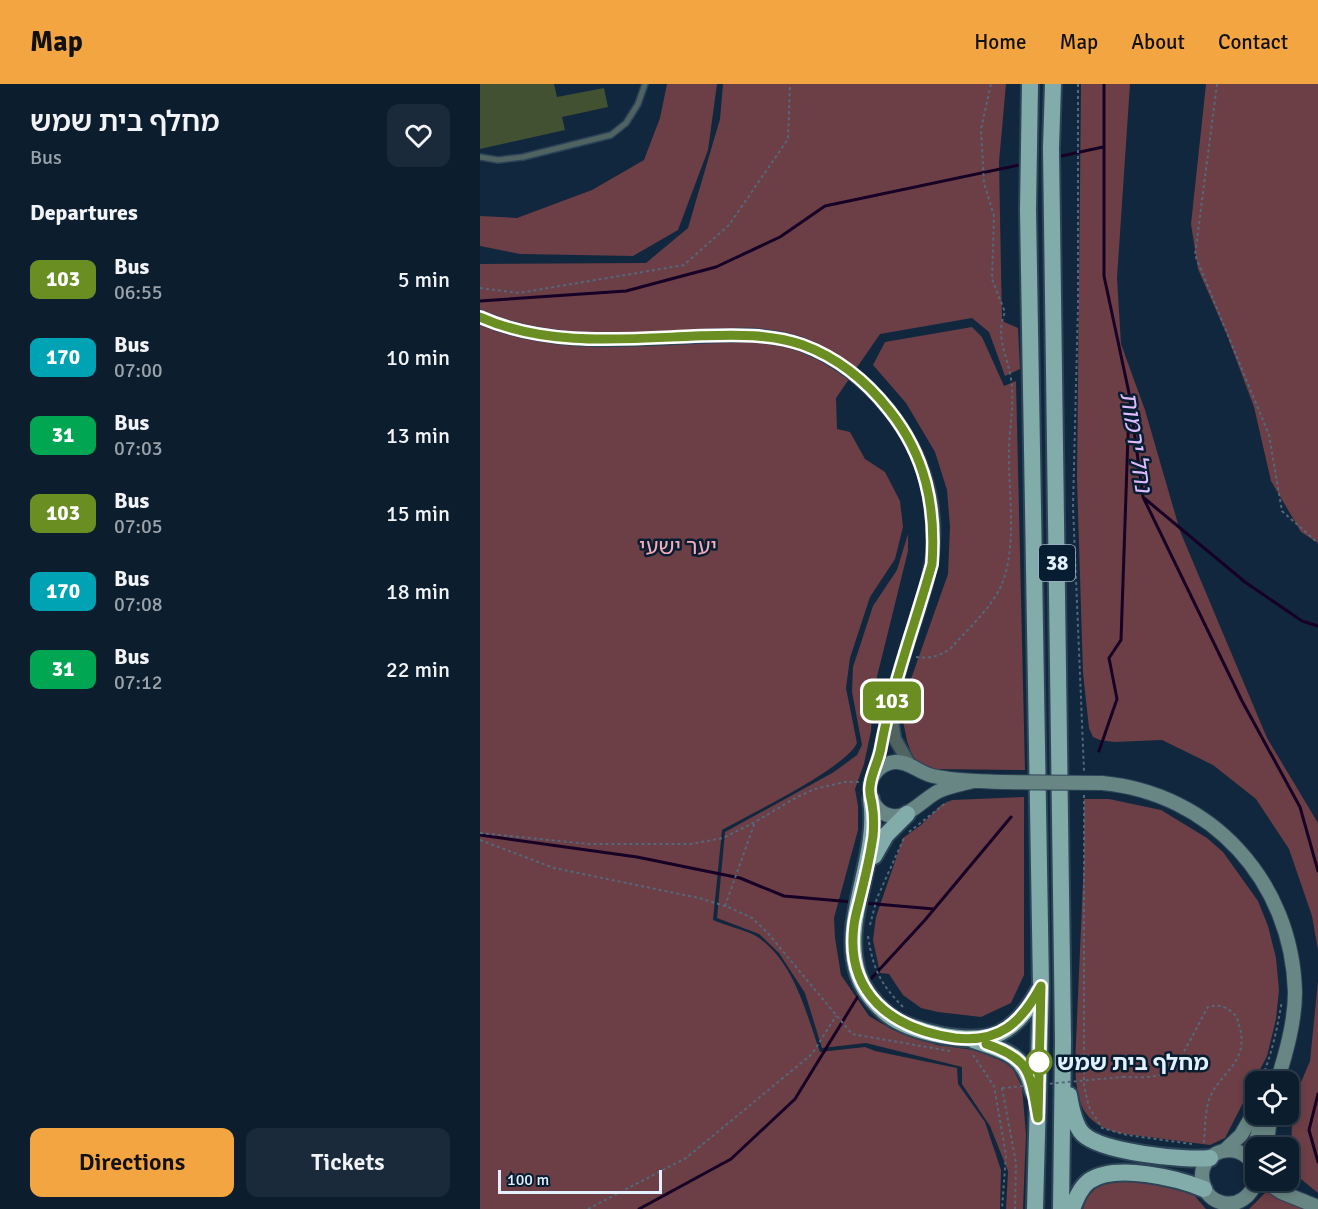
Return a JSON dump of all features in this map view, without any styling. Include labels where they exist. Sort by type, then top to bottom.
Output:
[{"type":"highway","name":"38","points":[[1030,84],[1028,210],[1041,986],[1035,1209]]},
{"type":"highway","name":"38","points":[[1053,84],[1063,1041],[1061,1209]]},
{"type":"highway","points":[[872,786],[874,828],[852,940],[858,975],[865,989],[888,1015],[929,1032],[1006,1051],[1023,1065],[1030,1075],[1038,1118]]},
{"type":"highway","points":[[867,871],[886,835],[913,809]]},
{"type":"highway","points":[[970,1041],[1008,1029],[1024,1014],[1041,986]]},
{"type":"highway","points":[[1063,1041],[1069,1097],[1076,1123],[1082,1133],[1094,1142],[1107,1147],[1184,1159],[1210,1152]]},
{"type":"highway","points":[[1072,1209],[1078,1193],[1089,1181],[1107,1174],[1132,1173],[1154,1176],[1181,1181],[1204,1189]]},
{"type":"main road","points":[[974,782],[940,790],[913,809],[898,816],[886,814],[878,809],[872,786],[882,766],[900,762],[933,776],[974,782],[1102,783],[1140,789],[1179,803],[1216,828],[1250,862],[1274,905],[1285,933],[1295,994],[1291,1030],[1279,1071]]},
{"type":"main road","points":[[913,809],[923,796],[924,786],[914,768]]},
{"type":"main road","points":[[1225,1150],[1241,1135],[1245,1125]]},
{"type":"main road","points":[[1245,1155],[1240,1152],[1225,1150],[1210,1152],[1202,1172],[1204,1189],[1210,1197],[1226,1206],[1243,1200],[1251,1191]]},
{"type":"main road","points":[[1280,1191],[1312,1204]]},
{"type":"main road","points":[[1295,1191],[1312,1204]]},
{"type":"street","points":[[480,317],[530,333],[571,339],[722,335],[777,338],[803,345],[823,354],[860,378],[879,397],[905,433],[921,466],[932,505],[934,533],[932,564],[904,655],[872,786]]},
{"type":"street","points":[[892,702],[891,722],[895,739],[914,768]]},
{"type":"lane","points":[[480,157],[498,160],[523,157],[611,135],[626,123],[638,104],[645,84]]},
{"type":"path","points":[[480,288],[519,293],[684,265],[729,225],[788,140],[790,84]]},
{"type":"path","points":[[904,655],[926,658],[944,653],[951,648],[987,608],[999,590],[1009,556],[1011,379],[1000,324],[1005,312],[992,279],[994,216],[984,183],[981,129],[991,84]]},
{"type":"path","points":[[1078,84],[1078,305],[1073,507],[1084,779]]},
{"type":"path","points":[[1217,84],[1195,255],[1269,435],[1282,510],[1318,543]]},
{"type":"path","points":[[480,833],[589,844],[691,844],[723,838],[797,797],[828,784],[844,782],[872,786]]},
{"type":"path","points":[[1084,790],[1084,1086],[1089,1107],[1102,1128],[1210,1152]]},
{"type":"path","points":[[907,1010],[888,992],[873,965],[868,933],[872,912],[905,835],[948,800]]},
{"type":"path","points":[[725,906],[755,822]]},
{"type":"path","points":[[480,840],[554,868],[699,898],[752,918],[766,931],[852,1034],[949,1052],[970,1041],[975,1060],[994,1086],[1006,1155],[1002,1209]]},
{"type":"path","points":[[1265,1071],[1274,1042],[1282,1000]]},
{"type":"path","points":[[1015,1209],[1016,1163],[1002,1088],[1123,1077],[1147,1077],[1170,1070],[1177,1062],[1208,1007],[1217,1005],[1224,1006],[1236,1015],[1241,1029],[1242,1044],[1233,1068],[1208,1101],[1204,1142],[1210,1152]]},
{"type":"path","points":[[588,1209],[686,1158],[812,1054],[836,1016]]},
{"type":"green space","points":[[667,84],[717,84],[708,150],[678,230],[633,256],[520,254],[480,246],[480,216],[517,218],[592,190],[644,160],[660,118]]},
{"type":"green space","name":"יער ישעי","points":[[723,84],[1006,84],[999,162],[1002,321],[1018,328],[1020,369],[1005,376],[989,332],[972,318],[880,334],[836,398],[837,429],[850,432],[865,459],[885,472],[900,501],[903,527],[895,559],[870,597],[850,658],[846,688],[857,743],[835,765],[817,777],[722,830],[713,920],[756,936],[780,959],[804,1004],[820,1052],[865,1047],[957,1068],[958,1084],[985,1122],[1001,1170],[1000,1209],[480,1209],[480,264],[646,263],[688,228],[720,119]]},
{"type":"green space","points":[[1081,84],[1130,84],[1117,278],[1121,344],[1145,410],[1180,531],[1267,738],[1318,823],[1318,950],[1312,916],[1289,849],[1256,799],[1213,765],[1162,740],[1114,742],[1100,740],[1093,737],[1089,728],[1083,673],[1077,479]]},
{"type":"green space","points":[[1206,84],[1318,84],[1318,543],[1301,532],[1271,481],[1254,407],[1227,335],[1198,269],[1191,224]]},
{"type":"green space","points":[[972,327],[982,337],[1004,386],[1016,381],[1025,770],[930,769],[913,758],[903,721],[905,696],[948,574],[950,527],[947,490],[935,452],[906,403],[873,365],[885,342]]},
{"type":"green space","points":[[908,534],[908,551],[873,693],[871,731],[864,764],[855,789],[858,830],[834,918],[841,975],[869,1016],[893,1030],[937,1045],[988,1052],[1008,1059],[1022,1087],[1026,1134],[1023,1209],[1006,1209],[1008,1171],[990,1126],[962,1084],[962,1067],[866,1043],[822,1048],[805,993],[779,953],[759,934],[717,918],[725,832],[834,772],[857,755],[862,745],[852,692],[853,667],[873,606],[897,570]]},
{"type":"green space","points":[[1024,797],[1024,975],[1011,1003],[981,1017],[921,1008],[903,995],[889,974],[880,973],[873,940],[876,917],[903,838],[921,825],[941,805],[952,800]]},
{"type":"green space","points":[[1084,799],[1109,799],[1161,810],[1207,838],[1223,852],[1258,901],[1268,926],[1276,958],[1279,990],[1276,1019],[1267,1056],[1259,1071],[1245,1071],[1245,1099],[1225,1138],[1210,1145],[1118,1133],[1096,1123],[1083,1108],[1077,1089],[1075,1065],[1084,858]]},
{"type":"green space","points":[[1318,981],[1318,1193],[1299,1177],[1299,1137],[1291,1137],[1292,1125],[1299,1125],[1299,1087],[1310,1061]]},
{"type":"green space","points":[[1113,1179],[1187,1187],[1206,1209],[1083,1209],[1086,1199],[1102,1181]]},
{"type":"green space","points":[[1267,1191],[1273,1191],[1312,1209],[1249,1209]]},
{"type":"building","points":[[480,84],[554,84],[557,97],[604,88],[608,107],[562,117],[565,130],[480,149]]},
{"type":"waterway","name":"נחל ירמות","points":[[1104,84],[1104,276],[1129,393],[1143,497],[1242,701],[1300,807],[1318,871]]},
{"type":"waterway","points":[[1057,157],[1103,147]]},
{"type":"waterway","points":[[480,301],[626,291],[716,267],[780,237],[825,206],[1024,164]]},
{"type":"waterway","points":[[1099,751],[1117,699],[1109,658],[1121,640],[1129,406]]},
{"type":"waterway","points":[[1144,498],[1245,582],[1302,621],[1318,626]]},
{"type":"waterway","points":[[867,983],[925,920],[1011,817]]},
{"type":"waterway","points":[[480,835],[637,857],[740,878],[784,896],[852,902]]},
{"type":"waterway","points":[[864,903],[934,909]]},
{"type":"waterway","points":[[639,1209],[731,1159],[795,1099],[860,993]]},
{"type":"waterway","name":"נחל ירמות","points":[[1318,1094],[1309,1130],[1318,1162]]},
{"type":"bus line","name":"103","points":[[480,317],[530,333],[571,339],[722,335],[777,338],[803,345],[844,366],[860,378],[894,416],[921,466],[932,505],[934,533],[932,564],[900,669],[870,784],[873,839],[854,921],[852,940],[854,958],[858,975],[865,989],[888,1015],[929,1032],[955,1038],[988,1037],[1008,1029],[1024,1014],[1041,986],[1038,1118],[1030,1075],[1023,1065],[1006,1051],[986,1044]]},
{"type":"place","name":"מחלף בית שמש","points":[[1039,1062]]}]
